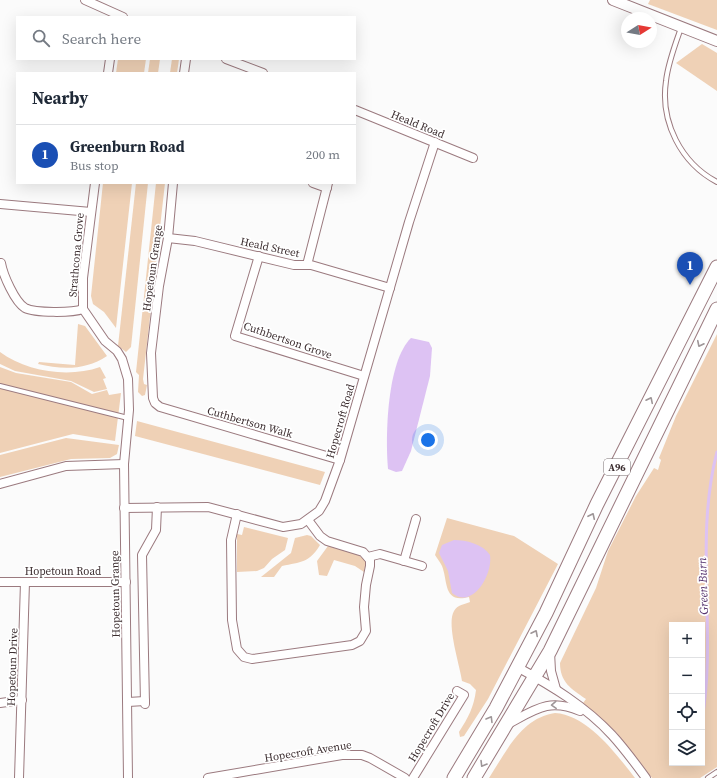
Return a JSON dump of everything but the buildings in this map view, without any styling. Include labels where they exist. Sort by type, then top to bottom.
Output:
[{"type":"main road","name":"A96","points":[[454,778],[496,708],[717,267]]},
{"type":"main road","name":"A96","points":[[474,778],[550,651],[717,309]]},
{"type":"street","points":[[85,0],[115,15]]},
{"type":"street","points":[[613,0],[634,4],[681,28],[717,41]]},
{"type":"street","points":[[108,72],[110,60]]},
{"type":"street","points":[[184,72],[186,60]]},
{"type":"street","points":[[229,60],[260,72]]},
{"type":"street","name":"Heald Road","points":[[356,110],[473,158]]},
{"type":"street","name":"Hopecroft Road","points":[[124,508],[208,507],[283,527],[301,524],[318,511],[324,501],[340,460],[434,142]]},
{"type":"street","name":"Strathcona Grove","points":[[95,184],[83,278],[83,310],[105,341],[117,351],[122,359],[128,379],[128,414]]},
{"type":"street","name":"Hopetoun Grange","points":[[155,403],[153,398],[151,352],[158,286],[168,238],[173,184]]},
{"type":"street","points":[[307,265],[328,185]]},
{"type":"street","points":[[0,204],[91,212]]},
{"type":"street","name":"Heald Street","points":[[168,238],[195,241],[294,265],[307,265],[390,288]]},
{"type":"street","name":"Cuthbertson Grove","points":[[259,256],[235,336],[364,376]]},
{"type":"street","points":[[2,263],[3,271],[19,303],[27,309],[72,312],[83,310]]},
{"type":"street","name":"Cuthbertson Walk","points":[[155,403],[160,407],[340,460]]},
{"type":"street","name":"Hopetoun Grange","points":[[128,414],[124,464],[128,778]]},
{"type":"street","points":[[0,484],[66,466],[124,464]]},
{"type":"street","points":[[128,702],[145,703],[142,555],[156,530],[156,507]]},
{"type":"street","points":[[237,514],[231,540],[232,620],[237,649],[240,654],[252,659],[344,646],[360,642],[366,631],[366,585],[370,566],[368,557],[363,552],[327,541],[320,536],[308,520]]},
{"type":"street","points":[[404,560],[416,519]]},
{"type":"street","points":[[368,557],[380,554],[422,566]]},
{"type":"street","name":"Hopetoun Road","points":[[0,582],[126,582]]},
{"type":"street","name":"Hopetoun Drive","points":[[19,778],[25,582]]},
{"type":"street","points":[[550,651],[551,666],[556,689]]},
{"type":"street","points":[[517,667],[556,689],[590,715],[611,735],[646,778]]},
{"type":"street","name":"Hopecroft Drive","points":[[413,778],[464,695],[457,691]]},
{"type":"street","points":[[0,703],[22,700]]},
{"type":"street","points":[[506,725],[546,705],[554,704],[571,707],[590,715]]},
{"type":"street","name":"Hopecroft Avenue","points":[[208,778],[234,776],[342,755],[355,754],[370,758],[405,778]]},
{"type":"lane","points":[[681,28],[667,74],[665,98],[666,113],[672,130],[684,154],[700,171],[717,182]]},
{"type":"lane","points":[[0,386],[128,414]]},
{"type":"lane","points":[[708,778],[717,772]]},
{"type":"shaded area","points":[[650,0],[717,0],[717,30],[648,4]]},
{"type":"shaded area","points":[[702,44],[717,53],[717,91],[676,63]]},
{"type":"shaded area","points":[[118,60],[146,60],[144,72],[116,72]]},
{"type":"shaded area","points":[[150,60],[160,60],[158,72],[148,72]]},
{"type":"shaded area","points":[[172,60],[179,60],[177,72],[170,72]]},
{"type":"shaded area","points":[[103,184],[132,184],[116,328],[104,312],[93,304],[91,296]]},
{"type":"shaded area","points":[[136,184],[148,184],[131,347],[126,352],[118,346]]},
{"type":"shaded area","points":[[156,184],[165,184],[143,379],[144,384],[147,385],[145,395],[142,396],[138,392],[139,375],[136,372]]},
{"type":"shaded area","points":[[78,324],[85,326],[107,356],[91,364],[74,368],[38,364],[39,362],[75,365]]},
{"type":"shaded area","points":[[717,334],[717,767],[700,778],[652,778],[616,732],[583,703],[586,699],[567,684],[562,675],[560,663],[596,588],[608,551],[636,496],[654,468],[658,470],[661,460],[659,458],[676,416]]},
{"type":"shaded area","points":[[411,338],[429,342],[432,348],[430,376],[411,451],[402,471],[396,472],[388,469],[387,438],[389,400],[397,364],[403,349]]},
{"type":"shaded area","points":[[0,352],[23,364],[48,371],[75,372],[100,367],[106,378],[103,379],[107,389],[94,392],[71,381],[15,371],[0,364]]},
{"type":"shaded area","points":[[0,367],[16,373],[71,382],[92,394],[107,390],[109,395],[121,393],[115,441],[73,434],[0,453]]},
{"type":"shaded area","points":[[137,421],[325,472],[320,485],[135,436]]},
{"type":"shaded area","points":[[66,438],[119,445],[117,454],[110,458],[71,459],[0,477],[0,455]]},
{"type":"shaded area","points":[[447,518],[514,536],[558,564],[488,699],[464,736],[460,737],[459,732],[470,712],[474,702],[476,690],[470,684],[462,681],[452,635],[452,617],[454,611],[459,606],[470,602],[469,597],[455,597],[451,594],[446,584],[442,566],[435,555]]},
{"type":"shaded area","points":[[244,527],[288,538],[285,550],[272,559],[264,568],[257,571],[237,572],[237,534],[242,535]]},
{"type":"shaded area","points":[[307,535],[311,536],[320,545],[312,555],[304,561],[282,566],[274,577],[261,577],[291,553],[295,538]]},
{"type":"shaded area","points":[[454,540],[479,545],[490,555],[490,563],[485,580],[480,588],[467,597],[460,597],[452,593],[448,571],[439,553],[442,545]]},
{"type":"shaded area","points":[[328,546],[359,555],[366,562],[364,572],[355,566],[334,560],[327,576],[319,575],[317,561]]},
{"type":"shaded area","points":[[555,713],[567,715],[590,728],[620,758],[635,778],[489,778],[508,747],[524,729],[543,716]]},
{"type":"waterway","name":"Green Burn","points":[[705,695],[707,654],[707,518],[710,485],[717,452]]},
{"type":"place","name":"Greenburn Road","points":[[690,285]]}]
